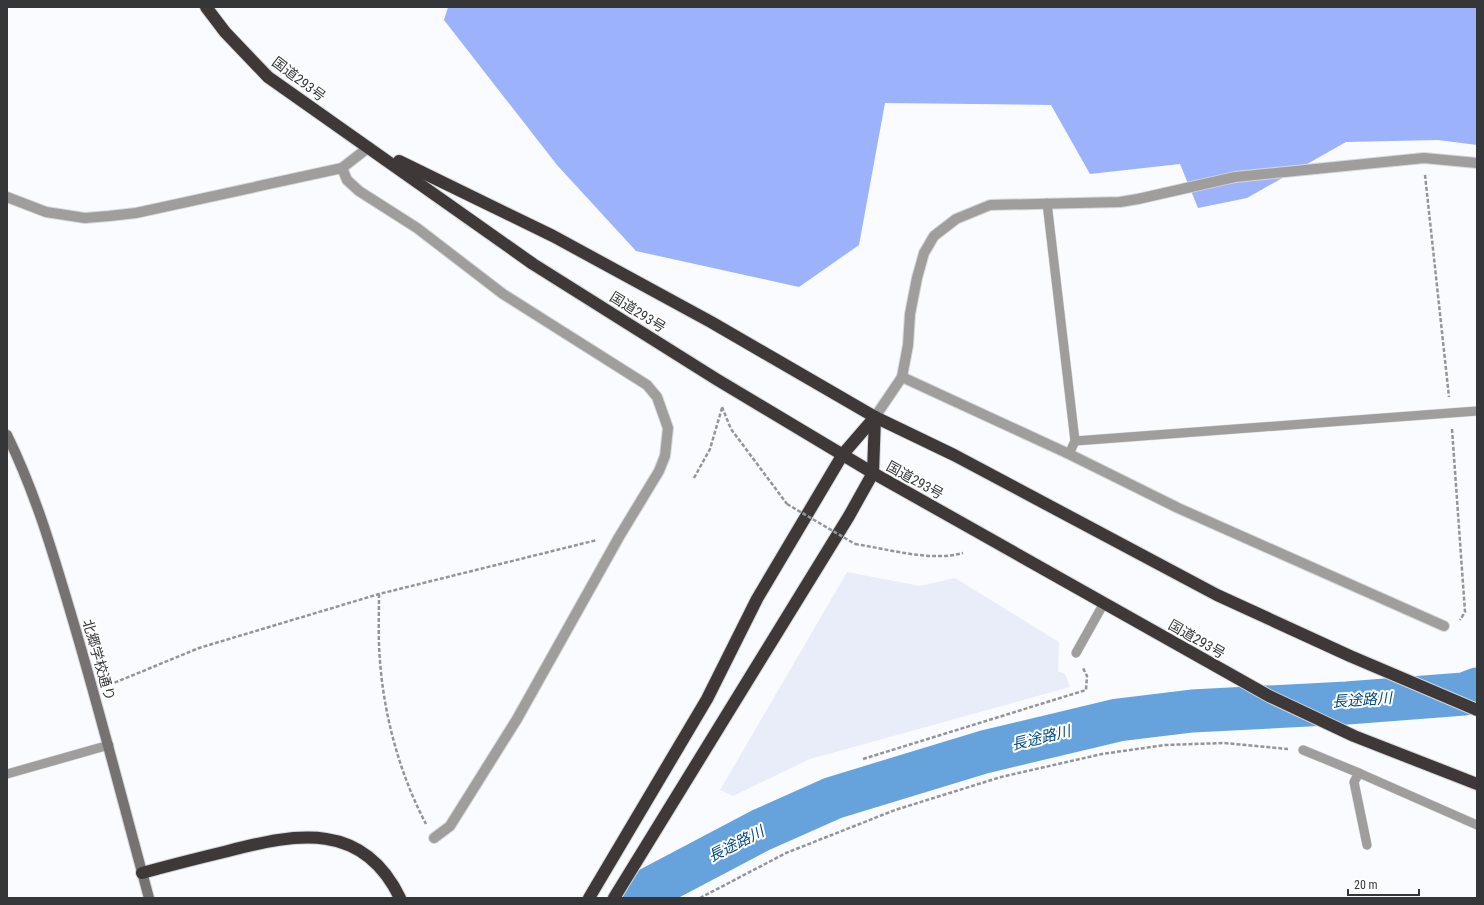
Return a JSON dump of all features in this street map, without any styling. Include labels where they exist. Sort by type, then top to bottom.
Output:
[{"type":"highway","name":"国道293号","points":[[206,7],[225,32],[268,77],[533,264],[716,379],[843,454],[873,474],[1104,603],[1230,676],[1354,736],[1477,784]]},
{"type":"highway","name":"国道293号","points":[[369,147],[553,236],[711,322],[875,417],[954,455],[1217,596],[1350,656],[1477,710]]},
{"type":"highway","points":[[589,898],[707,699],[757,599],[843,454],[875,417]]},
{"type":"highway","points":[[614,898],[849,516],[873,474],[875,417]]},
{"type":"highway","points":[[142,873],[269,840],[300,836],[326,838],[344,843],[376,863],[390,878],[400,898]]},
{"type":"street","points":[[7,197],[46,212],[85,218],[136,213],[342,168],[369,147]]},
{"type":"street","points":[[875,417],[902,377],[908,345],[910,314],[917,278],[924,253],[934,236],[956,218],[990,205],[1120,202],[1138,200],[1235,177],[1347,165],[1424,158],[1477,164]]},
{"type":"street","points":[[342,168],[348,180],[359,191],[417,228],[503,294],[647,385],[657,397],[668,428],[665,456],[659,471],[619,537],[517,719],[464,806],[450,826],[434,838]]},
{"type":"street","points":[[902,377],[1069,454],[1178,508],[1444,626]]},
{"type":"street","name":"北郷学校通り","points":[[7,435],[27,480],[46,531],[109,745],[149,898]]},
{"type":"lane","points":[[1047,203],[1075,441],[1069,454]]},
{"type":"lane","points":[[1075,441],[1477,411]]},
{"type":"lane","points":[[1076,653],[1104,603]]},
{"type":"lane","points":[[7,774],[109,745]]},
{"type":"lane","points":[[1303,750],[1477,825]]},
{"type":"lane","points":[[1359,773],[1354,782],[1367,845]]},
{"type":"path","points":[[694,478],[710,450],[722,407],[731,429],[787,504],[854,544],[934,556],[950,556],[963,553]]},
{"type":"path","points":[[94,692],[199,648],[379,594],[604,538],[619,537]]},
{"type":"path","points":[[379,594],[380,660],[387,713],[405,774],[419,810],[434,838]]},
{"type":"path","points":[[863,759],[1086,690],[1087,676],[1076,653]]},
{"type":"path","points":[[700,898],[794,850],[895,810],[1001,777],[1102,754],[1165,745],[1224,743],[1303,750]]},
{"type":"shaded area","points":[[448,7],[1477,7],[1477,145],[1438,140],[1346,142],[1247,198],[1198,208],[1180,164],[1090,174],[1051,105],[885,103],[859,245],[799,287],[636,251],[557,165],[444,20]]},
{"type":"shaded area","points":[[847,572],[920,586],[955,578],[1059,642],[1058,671],[1065,674],[1070,687],[810,759],[733,796],[720,790]]},
{"type":"waterway","name":"長途路川","points":[[632,898],[761,830],[833,798],[984,752],[1118,720],[1192,711],[1347,703],[1464,694],[1477,689]]}]
